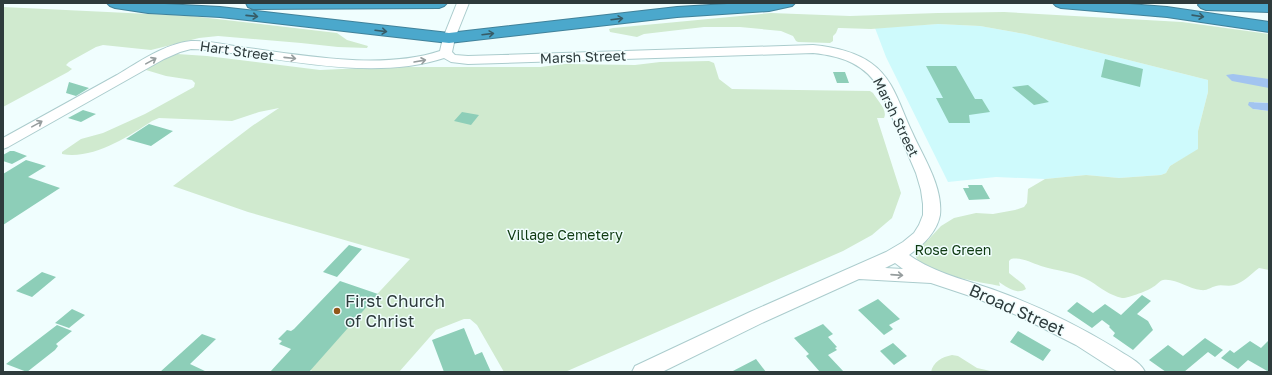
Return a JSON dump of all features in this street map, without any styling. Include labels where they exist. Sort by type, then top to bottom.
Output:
[{"type":"highway","points":[[105,3],[439,3]]},
{"type":"highway","points":[[115,3],[148,8],[220,12],[448,46],[688,11],[769,6],[787,3]]},
{"type":"highway","points":[[1061,3],[1172,12],[1269,27]]},
{"type":"highway","points":[[1159,3],[1269,8]]},
{"type":"street","points":[[448,46],[463,3]]},
{"type":"street","name":"Hart Street","points":[[3,144],[155,59],[172,50],[186,45],[197,45],[310,60],[368,63],[413,62],[448,46]]},
{"type":"street","name":"Marsh Street","points":[[448,46],[451,58],[468,60],[804,49],[830,51],[856,59],[873,70],[882,82],[920,168],[931,200],[931,214],[927,227],[918,238],[897,254],[859,273],[757,317],[642,372]]},
{"type":"street","name":"Broad Street","points":[[897,254],[921,272],[990,296],[1039,317],[1094,346],[1135,372]]},
{"type":"street","points":[[859,273],[924,276],[942,279]]},
{"type":"shaded area","points":[[938,24],[980,26],[1025,34],[1208,80],[1208,92],[1198,131],[1198,150],[1170,166],[1166,173],[1161,175],[1119,178],[1086,175],[1045,179],[996,177],[948,182],[886,57],[875,28]]},
{"type":"green space","points":[[3,7],[191,16],[337,33],[347,40],[368,46],[367,48],[338,47],[218,36],[199,38],[151,50],[103,45],[96,47],[69,62],[66,65],[72,69],[68,72],[3,107]]},
{"type":"green space","name":"Rose Green","points":[[1004,12],[1182,22],[1269,34],[1269,103],[1254,102],[1253,109],[1269,111],[1269,270],[1259,268],[1238,284],[1232,286],[1218,285],[1203,290],[1191,288],[1173,281],[1163,280],[1147,290],[1133,296],[1122,298],[1109,293],[1084,278],[1023,260],[1011,259],[1009,261],[1009,273],[1024,285],[1026,289],[1022,291],[1015,291],[999,282],[1000,286],[935,271],[919,262],[915,255],[914,250],[919,245],[928,240],[941,226],[954,218],[976,213],[993,214],[1024,207],[1027,203],[1028,189],[1045,179],[1086,175],[1119,178],[1161,175],[1166,173],[1170,166],[1198,149],[1198,131],[1208,92],[1208,80],[1025,34],[980,26],[938,24],[871,29],[838,28],[833,36],[833,41],[830,43],[798,42],[793,36],[781,31],[740,27],[704,27],[644,34],[637,37],[610,32],[609,29],[771,13],[850,16]]},
{"type":"green space","name":"Village Cemetery","points":[[177,54],[207,56],[320,70],[385,67],[540,67],[565,64],[635,65],[660,62],[709,61],[714,63],[719,79],[732,89],[870,91],[873,93],[885,112],[884,118],[877,118],[901,193],[892,218],[872,235],[843,251],[565,372],[504,372],[477,325],[470,319],[464,319],[436,330],[399,372],[315,372],[307,369],[410,259],[248,212],[173,186],[252,126],[279,108],[259,112],[232,121],[159,118],[109,146],[85,154],[62,154],[62,152],[81,139],[103,133],[145,114],[194,87],[195,83],[192,80],[166,76],[146,70],[164,58]]},
{"type":"green space","points":[[952,355],[958,356],[977,368],[995,372],[931,372],[938,360]]},
{"type":"water","points":[[1233,74],[1269,79],[1269,88],[1232,81],[1226,75]]},
{"type":"water","points":[[1249,102],[1269,103],[1269,111],[1253,109],[1248,105]]},
{"type":"building","points":[[1105,59],[1143,69],[1140,87],[1101,77]]},
{"type":"building","points":[[926,66],[956,66],[975,99],[982,99],[990,112],[969,115],[970,123],[949,123],[936,98],[943,98]]},
{"type":"building","points":[[833,72],[845,72],[849,83],[837,83]]},
{"type":"building","points":[[69,82],[89,88],[76,96],[66,93]]},
{"type":"building","points":[[1028,85],[1049,102],[1034,105],[1012,87]]},
{"type":"building","points":[[83,110],[96,114],[81,122],[68,118]]},
{"type":"building","points":[[462,112],[479,115],[471,125],[454,121]]},
{"type":"building","points":[[149,124],[173,131],[151,146],[126,139]]},
{"type":"building","points":[[10,151],[27,156],[12,164],[3,161],[3,155]]},
{"type":"building","points":[[26,160],[46,166],[28,177],[60,188],[3,225],[3,174]]},
{"type":"building","points":[[968,185],[982,185],[990,199],[969,200],[963,188],[969,188]]},
{"type":"building","points":[[349,245],[362,249],[337,277],[323,272]]},
{"type":"building","points":[[42,272],[56,277],[32,297],[16,291]]},
{"type":"building","name":"First Church of Christ","points":[[340,281],[378,294],[309,372],[270,372],[291,349],[279,344],[282,341],[278,339],[287,330],[291,331],[294,329]]},
{"type":"building","points":[[1142,295],[1151,301],[1137,314],[1148,321],[1153,330],[1133,350],[1113,336],[1115,333],[1109,327],[1110,326],[1102,320],[1092,328],[1067,311],[1077,302],[1093,313],[1105,304],[1121,315]]},
{"type":"building","points":[[878,299],[900,319],[889,325],[893,329],[884,335],[858,310]]},
{"type":"building","points":[[72,309],[85,315],[69,328],[55,323]]},
{"type":"building","points":[[823,324],[833,334],[828,337],[837,347],[835,348],[837,350],[828,355],[844,372],[820,372],[806,356],[809,354],[794,338]]},
{"type":"building","points":[[57,325],[72,331],[56,344],[58,346],[55,350],[27,372],[6,364]]},
{"type":"building","name":"First Church of Christ","points":[[464,328],[475,355],[482,352],[491,372],[444,372],[432,340]]},
{"type":"building","points":[[1018,331],[1051,350],[1043,361],[1010,342]]},
{"type":"building","points":[[202,334],[216,339],[190,364],[207,372],[160,372]]},
{"type":"building","points":[[1205,338],[1223,350],[1215,357],[1208,352],[1184,372],[1166,372],[1149,360],[1168,345],[1183,356]]},
{"type":"building","points":[[1269,340],[1269,372],[1248,360],[1238,369],[1221,358],[1230,350],[1234,353],[1250,341],[1261,348]]},
{"type":"building","points":[[893,343],[907,356],[894,365],[880,351]]},
{"type":"building","points":[[756,359],[766,372],[731,372]]},
{"type":"place","name":"First Church of Christ","points":[[337,311]]}]
